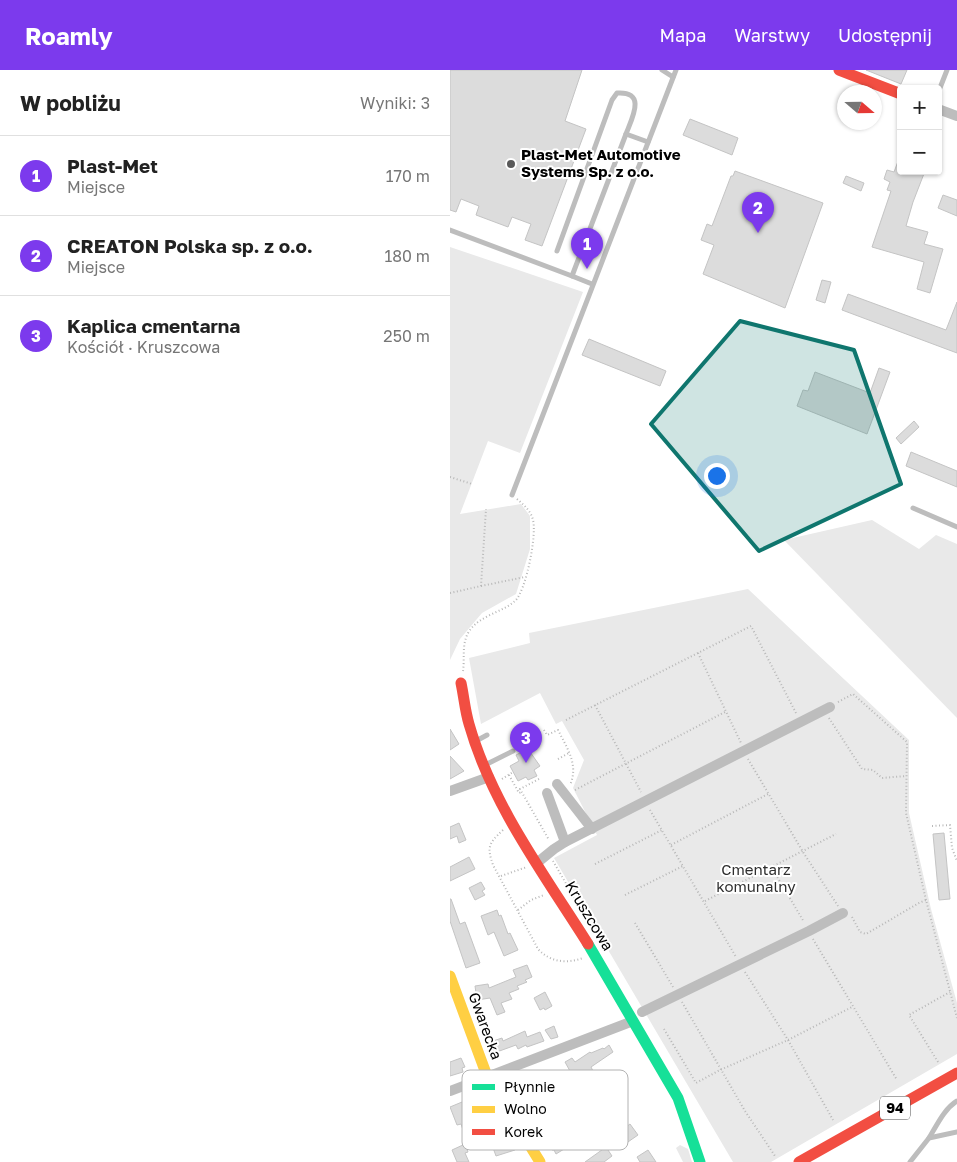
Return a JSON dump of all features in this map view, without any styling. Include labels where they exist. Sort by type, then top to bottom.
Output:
[{"type":"street","points":[[839,70],[897,92]]},
{"type":"street","points":[[942,110],[957,116]]},
{"type":"street","name":"Kruszcowa","points":[[461,684],[467,715],[487,771],[512,822],[595,955],[680,1103],[700,1162]]},
{"type":"street","points":[[538,862],[565,842],[827,708]]},
{"type":"street","points":[[450,791],[487,771]]},
{"type":"street","points":[[557,784],[592,828]]},
{"type":"street","points":[[547,793],[565,842]]},
{"type":"street","points":[[642,1012],[842,913]]},
{"type":"street","name":"Gwarecka","points":[[450,976],[486,1070]]},
{"type":"street","points":[[504,1070],[633,1021]]},
{"type":"street","name":"94","points":[[799,1162],[957,1073]]},
{"type":"street","points":[[450,1091],[462,1086]]},
{"type":"street","name":"Gwarecka","points":[[533,1150],[540,1162]]},
{"type":"lane","points":[[662,70],[674,77]]},
{"type":"lane","points":[[512,495],[676,70]]},
{"type":"lane","points":[[941,85],[947,70]]},
{"type":"lane","points":[[557,251],[612,100],[617,93],[630,96],[634,99],[636,106],[572,276]]},
{"type":"lane","points":[[626,134],[648,142]]},
{"type":"lane","points":[[450,230],[592,284]]},
{"type":"lane","points":[[912,508],[957,527]]},
{"type":"lane","points":[[476,741],[487,735]]},
{"type":"lane","points":[[487,771],[513,751]]},
{"type":"lane","points":[[910,1162],[929,1138],[951,1104],[957,1101]]},
{"type":"lane","points":[[929,1138],[957,1132]]},
{"type":"path","points":[[450,477],[472,484]]},
{"type":"path","points":[[461,684],[464,647],[469,632],[485,617],[514,602],[519,597],[526,577],[533,543],[534,520],[529,511],[512,495]]},
{"type":"path","points":[[481,586],[486,509]]},
{"type":"path","points":[[450,592],[526,577]]},
{"type":"path","points":[[566,720],[751,626],[800,722]]},
{"type":"path","points":[[698,653],[745,750],[745,755],[842,913],[845,916],[850,914],[860,932],[866,934],[919,902],[926,900]]},
{"type":"path","points":[[906,776],[882,778],[873,770],[862,769],[827,708],[853,694],[907,742],[906,813],[926,900],[957,1018]]},
{"type":"path","points":[[595,705],[645,801],[740,964],[788,1040],[833,1120]]},
{"type":"path","points":[[566,794],[725,712]]},
{"type":"path","points":[[544,730],[547,736],[558,730],[570,753],[573,775],[566,794]]},
{"type":"path","points":[[558,759],[570,753]]},
{"type":"path","points":[[503,778],[513,772]]},
{"type":"path","points":[[509,775],[519,794],[522,792]]},
{"type":"path","points":[[540,778],[520,789],[554,849]]},
{"type":"path","points":[[671,845],[769,794]]},
{"type":"path","points":[[524,805],[528,802]]},
{"type":"path","points":[[512,822],[494,838],[489,852],[538,949],[544,956],[553,961],[578,960],[595,955]]},
{"type":"path","points":[[932,826],[950,825],[952,848],[957,861]]},
{"type":"path","points":[[595,864],[662,830]]},
{"type":"path","points":[[704,902],[836,834]]},
{"type":"path","points":[[501,876],[538,862]]},
{"type":"path","points":[[625,895],[683,866]]},
{"type":"path","points":[[772,868],[852,1008],[897,1080]]},
{"type":"path","points":[[518,910],[530,900],[556,890]]},
{"type":"path","points":[[635,923],[720,1070],[775,1156]]},
{"type":"path","points":[[938,1062],[909,1015],[950,992]]},
{"type":"path","points":[[664,1028],[695,1083],[852,1008]]},
{"type":"highlighted area","points":[[740,321],[854,350],[901,484],[759,551],[651,424]]},
{"type":"green space","points":[[450,247],[583,292],[520,453],[488,441],[460,514],[521,504],[530,516],[530,549],[516,594],[482,613],[460,639],[450,660]]},
{"type":"green space","points":[[872,520],[919,549],[936,535],[957,544],[957,718],[784,540]]},
{"type":"green space","name":"Cmentarz komunalny","points":[[748,589],[909,740],[909,813],[931,909],[957,1003],[957,1054],[771,1162],[733,1162],[554,858],[597,835],[573,788],[584,760],[562,721],[556,724],[540,693],[481,724],[469,658],[530,643],[529,633]]},
{"type":"green space","points":[[680,1145],[688,1149],[692,1162],[683,1162],[676,1148]]},
{"type":"building","name":"Plast-Met Automotive Systems Sp. z o.o.","points":[[450,70],[582,70],[565,121],[586,129],[542,246],[525,240],[531,224],[512,217],[508,227],[476,215],[479,206],[461,199],[456,212],[450,210]]},
{"type":"building","points":[[866,70],[907,70],[901,84]]},
{"type":"building","points":[[690,119],[738,138],[732,155],[683,135]]},
{"type":"building","points":[[897,164],[897,175],[923,175],[906,226],[928,232],[924,244],[943,249],[930,293],[917,289],[924,262],[872,247],[891,191],[887,190],[890,182],[884,179],[887,170],[894,172]]},
{"type":"building","points":[[735,171],[823,203],[785,308],[703,274],[714,245],[701,240],[707,224],[712,226],[731,176],[733,176]]},
{"type":"building","points":[[846,176],[864,183],[861,191],[843,183]]},
{"type":"building","points":[[943,195],[957,200],[957,216],[938,208]]},
{"type":"building","points":[[822,280],[831,282],[825,303],[816,300]]},
{"type":"building","points":[[848,294],[946,330],[957,302],[957,353],[842,310]]},
{"type":"building","points":[[589,339],[666,371],[660,386],[582,355]]},
{"type":"building","points":[[879,368],[890,372],[867,434],[797,406],[803,390],[808,391],[815,372],[870,393]]},
{"type":"building","points":[[914,421],[919,427],[901,444],[896,438]]},
{"type":"building","points":[[911,452],[957,471],[957,487],[906,466]]},
{"type":"building","points":[[450,729],[459,744],[450,750]]},
{"type":"building","points":[[528,749],[540,766],[534,770],[537,776],[528,780],[526,777],[518,781],[510,766],[519,761],[516,755]]},
{"type":"building","points":[[450,756],[464,771],[450,779]]},
{"type":"building","points":[[459,823],[466,840],[459,843],[457,836],[450,839],[450,827]]},
{"type":"building","points":[[944,833],[950,899],[939,900],[933,834]]},
{"type":"building","points":[[469,857],[475,869],[450,881],[450,867]]},
{"type":"building","points":[[481,882],[485,889],[482,891],[485,895],[475,900],[469,888]]},
{"type":"building","points":[[450,899],[460,924],[465,922],[480,963],[466,968],[450,921]]},
{"type":"building","points":[[497,910],[518,950],[504,956],[494,932],[488,935],[481,916]]},
{"type":"building","points":[[527,965],[532,977],[525,980],[527,982],[517,986],[519,989],[509,993],[512,999],[501,1003],[505,1012],[497,1015],[490,998],[477,1000],[475,986],[488,984],[489,988],[516,977],[513,970]]},
{"type":"building","points":[[545,992],[552,1006],[545,1010],[544,1008],[540,1010],[534,998]]},
{"type":"building","points":[[554,1026],[558,1037],[551,1039],[545,1030]]},
{"type":"building","points":[[525,1031],[527,1037],[540,1032],[544,1041],[518,1049],[516,1045],[494,1053],[490,1042],[502,1038],[503,1041]]},
{"type":"building","points":[[609,1045],[613,1052],[591,1067],[592,1070],[569,1070],[565,1062],[572,1058],[575,1062],[590,1052],[604,1049]]},
{"type":"building","points":[[461,1058],[465,1067],[462,1068],[462,1072],[450,1076],[450,1062]]},
{"type":"building","points":[[462,1102],[462,1127],[461,1124],[457,1125],[450,1107]]},
{"type":"building","points":[[630,1124],[638,1135],[628,1142],[628,1126]]},
{"type":"building","points":[[462,1145],[462,1150],[467,1150],[468,1152],[465,1153],[469,1162],[457,1162],[452,1150]]},
{"type":"building","points":[[494,1150],[515,1150],[496,1156]]},
{"type":"building","points":[[554,1150],[562,1150],[556,1154]]},
{"type":"building","points":[[602,1150],[608,1150],[612,1156],[604,1162],[585,1162]]},
{"type":"building","points":[[648,1150],[656,1162],[640,1162],[637,1157]]},
{"type":"traffic: fast","points":[[588,944],[678,1098],[700,1162]]},
{"type":"traffic: slow","points":[[450,976],[485,1070]]},
{"type":"traffic: slow","points":[[533,1150],[540,1162]]},
{"type":"traffic: jam","points":[[839,70],[897,92]]},
{"type":"traffic: jam","points":[[461,683],[466,714],[491,783],[537,865],[588,944]]},
{"type":"traffic: jam","points":[[799,1162],[957,1073]]},
{"type":"place","name":"Plast-Met Automotive Systems Sp. z o.o.","points":[[511,164]]},
{"type":"place","name":"CREATON Polska sp. z o.o.","points":[[758,233]]},
{"type":"place","name":"Plast-Met","points":[[587,269]]},
{"type":"place","name":"Kaplica cmentarna","points":[[526,763]]}]
